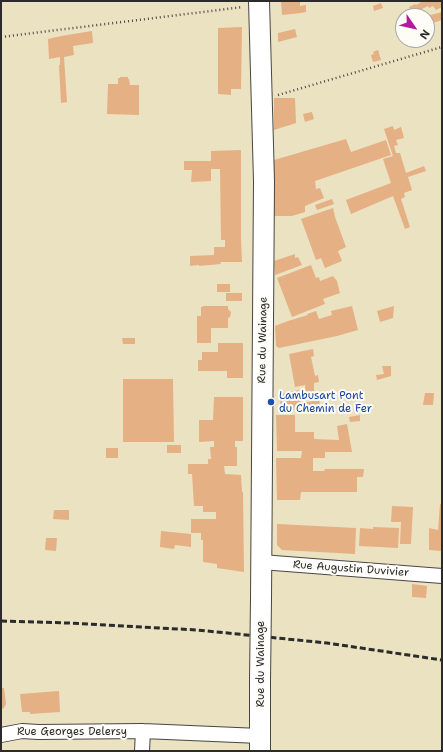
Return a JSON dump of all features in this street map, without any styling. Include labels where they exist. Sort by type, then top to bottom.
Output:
[{"type":"main road","name":"Rue du Wainage","points":[[259,3],[264,181],[260,744]]},
{"type":"street","name":"Rue Augustin Duvivier","points":[[261,562],[442,576]]},
{"type":"street","name":"Rue Georges Delersy","points":[[1,735],[22,731],[143,731],[260,744]]},
{"type":"street","name":"Rue Georges Delersy","points":[[142,751],[143,731]]},
{"type":"path","points":[[1,37],[259,3]]},
{"type":"path","points":[[262,99],[442,47]]},
{"type":"building","points":[[281,1],[300,1],[300,6],[306,5],[306,12],[282,15]]},
{"type":"building","points":[[423,1],[442,1],[442,7],[436,10],[433,6],[429,8],[428,6],[424,8],[409,7],[415,4],[416,5]]},
{"type":"building","points":[[381,3],[383,8],[374,11],[373,6]]},
{"type":"building","points":[[442,12],[442,20],[435,22],[435,14]]},
{"type":"building","points":[[242,27],[241,89],[231,89],[231,95],[218,94],[218,28]]},
{"type":"building","points":[[295,29],[297,37],[278,42],[278,33]]},
{"type":"building","points":[[92,31],[93,43],[73,46],[74,55],[64,57],[67,102],[61,103],[60,57],[49,59],[48,39]]},
{"type":"building","points":[[378,50],[381,60],[373,62],[371,55],[374,54],[373,52]]},
{"type":"building","points":[[128,77],[130,85],[139,85],[139,115],[107,114],[108,84],[118,84],[118,78]]},
{"type":"building","points":[[274,98],[295,98],[296,123],[274,130]]},
{"type":"building","points":[[312,112],[314,119],[305,122],[303,114]]},
{"type":"building","points":[[393,126],[394,130],[401,127],[404,138],[396,140],[398,145],[394,146],[396,153],[400,153],[406,173],[424,166],[426,171],[408,177],[412,190],[404,193],[405,197],[401,199],[410,227],[405,229],[393,196],[351,214],[346,200],[391,183],[383,159],[393,156],[384,129]]},
{"type":"building","points":[[346,139],[351,152],[386,140],[391,155],[315,181],[316,189],[320,188],[324,198],[305,206],[305,212],[292,216],[274,216],[274,160]]},
{"type":"building","points":[[241,150],[242,262],[220,262],[221,264],[190,266],[190,256],[214,255],[214,247],[225,247],[225,240],[221,240],[220,169],[211,169],[211,181],[191,182],[192,170],[184,170],[184,161],[211,161],[211,151]]},
{"type":"building","points":[[332,199],[334,204],[317,210],[315,205]]},
{"type":"building","points":[[333,208],[346,247],[338,251],[342,261],[325,268],[321,258],[316,260],[301,219]]},
{"type":"building","points":[[295,254],[295,258],[298,257],[302,265],[275,275],[274,261]]},
{"type":"building","points":[[311,265],[316,278],[319,277],[320,281],[333,276],[337,281],[340,293],[323,299],[325,304],[292,317],[277,278]]},
{"type":"building","points":[[217,284],[230,284],[230,292],[217,292]]},
{"type":"building","points":[[226,293],[242,293],[242,301],[226,301]]},
{"type":"building","points":[[228,306],[228,309],[231,312],[230,317],[228,318],[228,328],[211,328],[211,343],[197,343],[197,316],[201,316],[201,307]]},
{"type":"building","points":[[352,306],[358,330],[279,348],[276,346],[275,326],[316,311],[319,319],[332,315],[331,311]]},
{"type":"building","points":[[394,306],[393,318],[380,322],[377,311]]},
{"type":"building","points":[[122,338],[135,338],[135,344],[123,344]]},
{"type":"building","points":[[218,343],[243,343],[243,378],[227,378],[227,371],[198,371],[198,360],[202,360],[202,352],[218,352]]},
{"type":"building","points":[[313,349],[314,356],[311,357],[315,376],[318,375],[319,382],[314,383],[314,392],[306,394],[305,385],[295,387],[289,354]]},
{"type":"building","points":[[382,366],[391,366],[391,376],[377,380],[376,375],[384,374]]},
{"type":"building","points":[[123,379],[173,379],[174,442],[123,442]]},
{"type":"building","points":[[299,390],[301,403],[319,400],[320,405],[282,412],[279,394]]},
{"type":"building","points":[[425,393],[434,393],[433,405],[423,405]]},
{"type":"building","points":[[214,397],[243,397],[243,441],[235,441],[235,447],[237,447],[237,466],[224,466],[225,474],[241,475],[243,492],[244,572],[217,568],[217,564],[203,562],[203,540],[201,540],[201,533],[191,533],[191,519],[216,519],[216,512],[203,512],[203,506],[194,506],[192,474],[188,474],[188,464],[208,464],[208,459],[211,459],[210,447],[214,447],[214,441],[199,442],[199,420],[213,420]]},
{"type":"building","points":[[276,415],[295,415],[295,432],[314,432],[314,439],[339,440],[337,426],[347,424],[352,452],[325,452],[325,458],[313,458],[313,471],[324,471],[325,469],[364,469],[363,477],[357,477],[357,492],[301,492],[300,500],[277,500],[276,458],[301,458],[302,451],[277,451]]},
{"type":"building","points":[[360,415],[360,421],[350,422],[349,417]]},
{"type":"building","points":[[167,445],[181,445],[181,453],[167,453]]},
{"type":"building","points":[[106,448],[118,448],[118,458],[106,458]]},
{"type":"building","points":[[440,504],[442,504],[442,551],[429,550],[429,528],[438,530]]},
{"type":"building","points":[[392,506],[413,507],[411,544],[400,544],[401,522],[391,522]]},
{"type":"building","points":[[54,510],[69,510],[69,520],[53,519]]},
{"type":"building","points":[[277,524],[356,528],[355,554],[282,550],[277,545]]},
{"type":"building","points":[[373,527],[399,528],[398,548],[359,546],[360,528],[373,529]]},
{"type":"building","points":[[161,531],[191,534],[191,547],[175,545],[174,549],[160,547]]},
{"type":"building","points":[[46,538],[57,538],[56,551],[45,550]]},
{"type":"building","points":[[412,584],[427,586],[426,598],[412,597]]},
{"type":"building","points":[[1,688],[4,688],[6,704],[1,710]]},
{"type":"building","points":[[59,691],[60,712],[30,714],[30,712],[22,712],[20,694]]},
{"type":"railway","points":[[1,621],[197,630],[327,643],[442,660]]},
{"type":"place","name":"Lambusart Pont du Chemin de Fer","points":[[271,402]]}]
